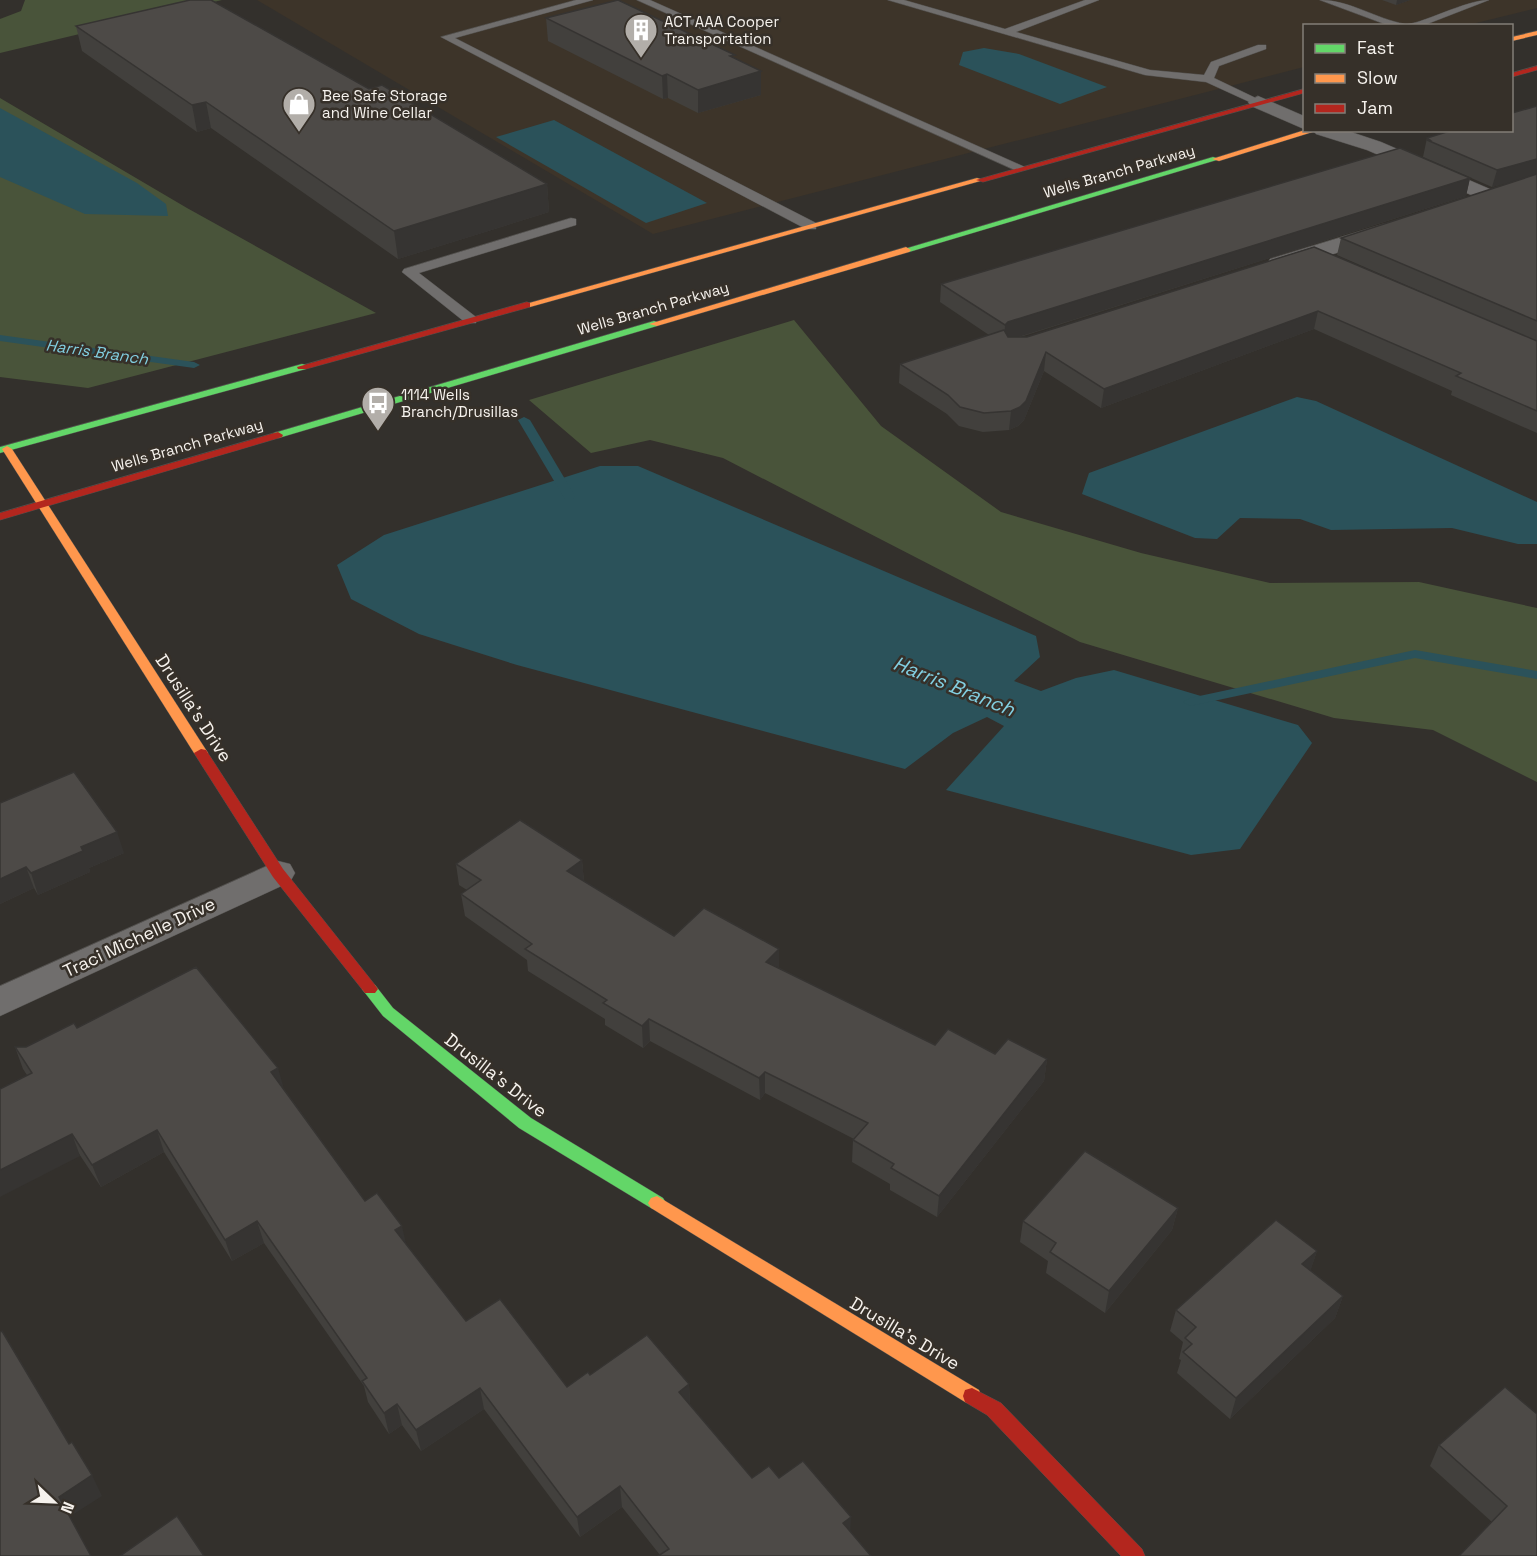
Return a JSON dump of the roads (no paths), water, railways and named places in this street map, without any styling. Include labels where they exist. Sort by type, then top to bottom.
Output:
[{"type":"main road","points":[[1513,39],[1537,33]]},
{"type":"main road","points":[[1513,75],[1537,68]]},
{"type":"main road","name":"Wells Branch Parkway","points":[[3,450],[1258,102],[1303,91]]},
{"type":"main road","name":"Wells Branch Parkway","points":[[0,517],[1309,132]]},
{"type":"main road","name":"Drusilla's Drive","points":[[3,450],[43,505],[278,873],[387,1012],[525,1123],[994,1409],[1135,1556]]},
{"type":"street","points":[[1258,102],[1303,122]]},
{"type":"street","points":[[1324,132],[1346,154],[1383,171]]},
{"type":"street","points":[[1328,132],[1374,146],[1502,193],[1459,207]]},
{"type":"street","points":[[1255,272],[1402,225]]},
{"type":"street","points":[[1311,254],[1347,269]]},
{"type":"street","name":"Traci Michelle Drive","points":[[0,1002],[278,873]]},
{"type":"lane","points":[[588,0],[446,37],[811,226]]},
{"type":"lane","points":[[642,0],[1021,168]]},
{"type":"lane","points":[[893,0],[1149,73],[1208,80],[1258,102]]},
{"type":"lane","points":[[1006,32],[1094,0]]},
{"type":"lane","points":[[1325,0],[1396,24]]},
{"type":"lane","points":[[1417,24],[1484,0]]},
{"type":"lane","points":[[1208,80],[1215,64],[1262,47]]},
{"type":"lane","points":[[471,320],[450,301],[409,272],[571,222]]},
{"type":"water","points":[[984,48],[1019,54],[1107,87],[1060,104],[959,65],[963,52]]},
{"type":"water","points":[[0,108],[137,183],[166,204],[168,216],[85,214],[0,177]]},
{"type":"water","points":[[554,120],[707,203],[646,223],[496,137]]},
{"type":"water","points":[[1297,397],[1316,401],[1537,502],[1537,544],[1518,544],[1452,528],[1331,530],[1300,519],[1240,518],[1217,539],[1195,538],[1082,494],[1089,473]]},
{"type":"water","points":[[600,466],[638,466],[1036,636],[1040,657],[1014,681],[1041,691],[1076,678],[1114,670],[1298,725],[1312,743],[1240,849],[1191,855],[946,790],[1004,726],[987,717],[953,733],[905,769],[517,665],[419,634],[351,599],[337,565],[384,535]]},
{"type":"waterway","name":"Harris Branch","points":[[0,338],[194,365]]},
{"type":"waterway","name":"Harris Branch","points":[[524,420],[569,496]]},
{"type":"waterway","name":"Harris Branch","points":[[1190,702],[1415,654],[1537,675]]},
{"type":"place","name":"ACT AAA Cooper Transportation","points":[[641,59]]},
{"type":"place","name":"Bee Safe Storage and Wine Cellar","points":[[299,133]]},
{"type":"place","name":"1114 Wells Branch/Drusillas","points":[[378,432]]}]
